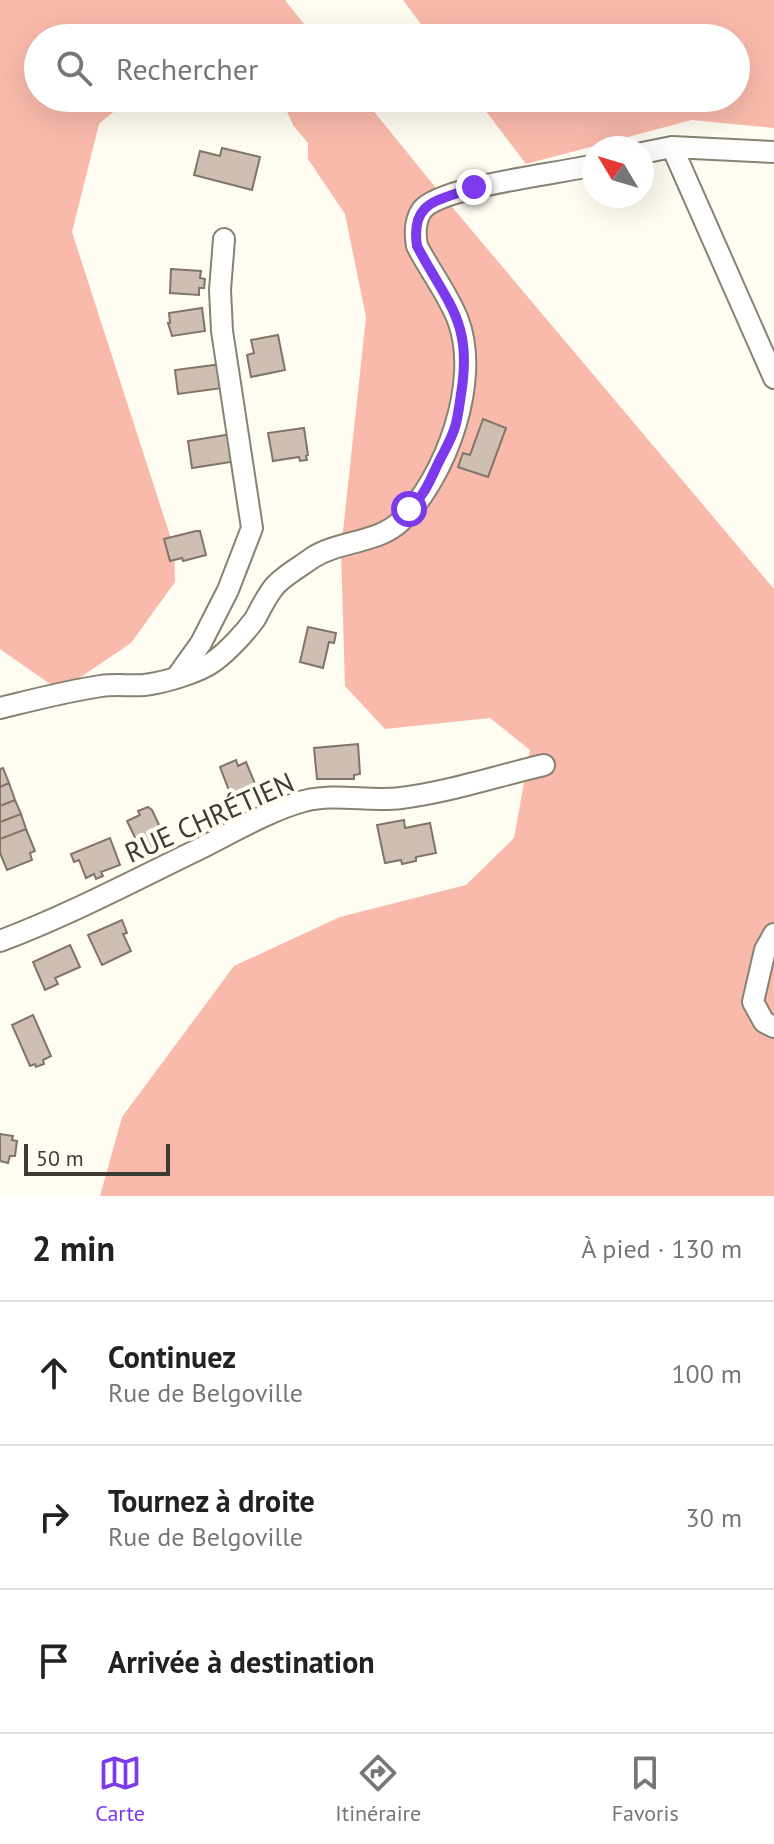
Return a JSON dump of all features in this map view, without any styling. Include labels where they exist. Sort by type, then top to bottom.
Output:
[{"type":"street","points":[[654,151],[672,147],[774,152]]},
{"type":"street","points":[[672,147],[774,378]]},
{"type":"street","points":[[0,708],[102,686],[146,685],[176,678],[211,664],[254,620],[275,585],[285,577],[330,549],[370,539],[401,521],[427,490],[452,440],[465,378],[466,357],[458,318],[417,246],[415,234],[420,212],[431,202],[474,187],[582,167]]},
{"type":"street","points":[[176,678],[201,643],[228,590],[252,528],[222,331],[220,290],[224,239]]},
{"type":"street","name":"RUE CHRÉTIEN","points":[[0,941],[64,916],[216,840],[306,801],[334,796],[374,800],[405,797],[490,780],[544,765]]},
{"type":"street","points":[[774,934],[765,950],[753,1002],[764,1022],[774,1027]]},
{"type":"shaded area","points":[[0,0],[285,0],[304,24],[24,24],[24,112],[113,112],[99,124],[72,232],[174,548],[175,582],[131,643],[60,691],[0,649]]},
{"type":"shaded area","points":[[403,0],[774,0],[774,128],[692,120],[632,136],[582,136],[582,149],[526,164],[487,112],[750,112],[750,24],[421,24]]},
{"type":"shaded area","points":[[287,112],[374,112],[774,589],[774,1196],[100,1196],[122,1117],[234,966],[340,917],[466,885],[514,838],[530,750],[490,718],[385,729],[345,686],[341,550],[366,317],[345,214],[308,159],[308,143],[293,125]]},
{"type":"building","points":[[222,148],[260,157],[252,190],[194,175],[200,151],[220,156]]},
{"type":"building","points":[[171,269],[201,271],[200,278],[205,279],[204,288],[199,288],[199,295],[170,293]]},
{"type":"building","points":[[202,308],[205,331],[172,336],[169,313]]},
{"type":"building","points":[[278,335],[285,370],[251,377],[247,355],[254,353],[251,340]]},
{"type":"building","points":[[222,364],[223,388],[178,394],[175,370]]},
{"type":"building","points":[[483,419],[506,428],[488,477],[458,467],[463,453],[470,455]]},
{"type":"building","points":[[304,428],[307,460],[300,461],[299,457],[273,461],[268,433]]},
{"type":"building","points":[[232,434],[237,461],[192,468],[188,441]]},
{"type":"building","points":[[200,531],[206,555],[170,561],[164,539]]},
{"type":"building","points":[[308,627],[336,633],[334,643],[329,642],[323,668],[300,662]]},
{"type":"building","points":[[358,744],[360,774],[354,775],[354,779],[317,779],[314,748]]},
{"type":"building","points":[[236,760],[238,766],[246,762],[258,791],[233,801],[220,767]]},
{"type":"building","points":[[3,768],[9,783],[0,787],[0,769]]},
{"type":"building","points":[[9,783],[15,800],[0,806],[0,787]]},
{"type":"building","points":[[15,800],[21,814],[0,822],[0,806]]},
{"type":"building","points":[[148,807],[166,840],[150,851],[148,847],[141,850],[127,821]]},
{"type":"building","points":[[21,814],[26,829],[0,839],[0,822]]},
{"type":"building","points":[[404,820],[405,828],[430,823],[436,853],[402,864],[401,860],[385,863],[377,825]]},
{"type":"building","points":[[26,829],[35,851],[30,853],[32,860],[7,870],[0,853],[0,839]]},
{"type":"building","points":[[110,838],[120,865],[101,872],[103,876],[96,879],[94,874],[86,878],[79,860],[74,862],[71,854]]},
{"type":"building","points":[[122,920],[127,933],[123,934],[131,951],[102,965],[88,935]]},
{"type":"building","points":[[70,945],[80,967],[55,978],[58,984],[45,990],[33,962]]},
{"type":"building","points":[[33,1015],[51,1056],[36,1067],[35,1064],[30,1066],[12,1025]]},
{"type":"building","points":[[0,1134],[13,1136],[12,1140],[17,1141],[15,1156],[10,1156],[8,1163],[0,1161]]},
{"type":"route","points":[[409,509],[427,490],[452,440],[459,416],[466,357],[458,318],[417,246],[415,234],[420,212],[431,202],[474,187]]}]
